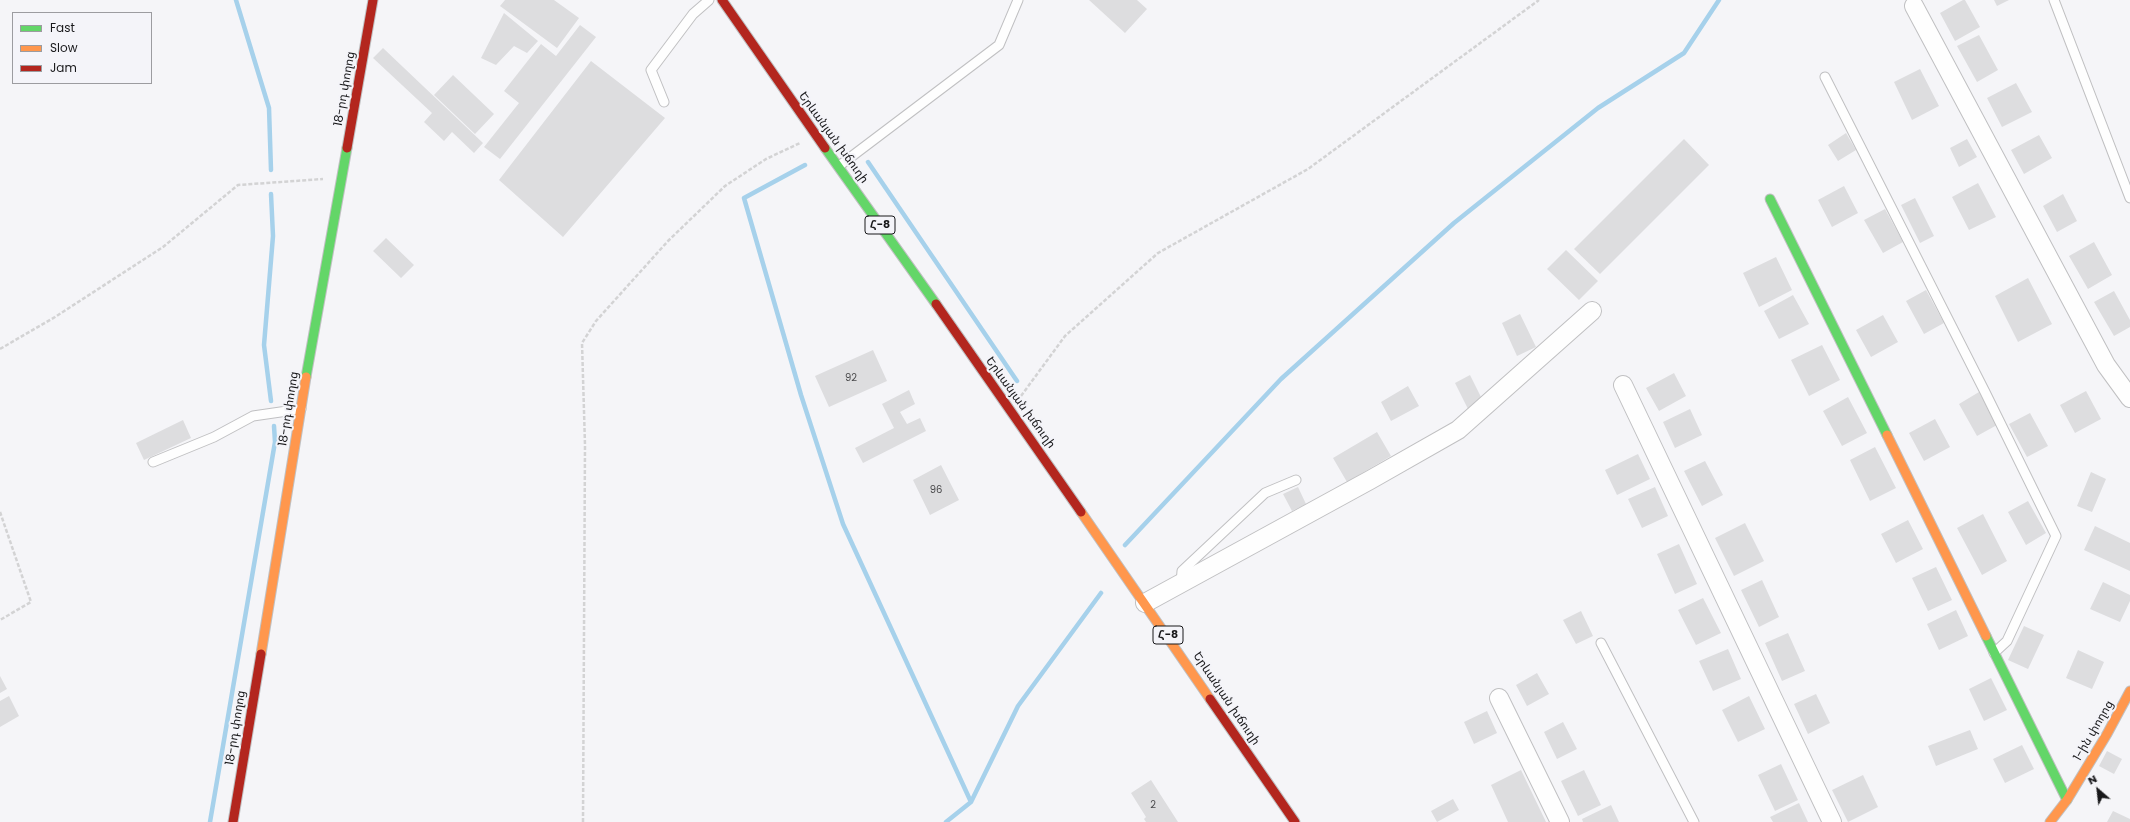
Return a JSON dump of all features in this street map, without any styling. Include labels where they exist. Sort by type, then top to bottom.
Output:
[{"type":"street","name":"18-րդ փողոց","points":[[233,822],[301,409],[374,0]]},
{"type":"street","name":"Երևանյան խճուղի","points":[[722,0],[1145,603],[1295,822]]},
{"type":"street","points":[[1914,6],[2106,365],[2130,398]]},
{"type":"street","points":[[1770,200],[2067,800]]},
{"type":"street","points":[[1145,603],[1458,430],[1592,311]]},
{"type":"street","points":[[1623,385],[1832,822]]},
{"type":"street","name":"1-ին փողոց","points":[[2050,822],[2067,800],[2107,734],[2130,691]]},
{"type":"street","points":[[1499,698],[1560,822]]},
{"type":"lane","points":[[664,102],[651,70],[693,14],[709,0]]},
{"type":"lane","points":[[839,166],[999,44],[1018,0]]},
{"type":"lane","points":[[2054,0],[2130,198]]},
{"type":"lane","points":[[1825,77],[1985,392],[2056,536],[2007,641],[1994,653]]},
{"type":"lane","points":[[152,462],[214,437],[253,416],[301,409]]},
{"type":"lane","points":[[1181,583],[1182,571],[1265,493],[1296,480]]},
{"type":"lane","points":[[1601,643],[1694,822]]},
{"type":"path","points":[[1010,410],[1065,336],[1158,253],[1308,169],[1539,0]]},
{"type":"path","points":[[583,822],[585,445],[582,343],[596,321],[668,241],[725,186],[766,159],[816,135]]},
{"type":"path","points":[[0,348],[55,317],[162,247],[238,185],[342,178]]},
{"type":"path","points":[[0,512],[31,602],[0,620]]},
{"type":"building","points":[[505,0],[554,0],[579,18],[557,48],[500,6]]},
{"type":"building","points":[[1089,0],[1137,0],[1147,9],[1125,33]]},
{"type":"building","points":[[1965,0],[1980,27],[1955,41],[1940,13]]},
{"type":"building","points":[[1994,0],[2009,0],[1997,6]]},
{"type":"building","points":[[504,13],[538,41],[527,53],[514,46],[496,65],[481,58]]},
{"type":"building","points":[[580,25],[596,37],[500,159],[484,147],[519,103],[504,91],[541,44],[556,56]]},
{"type":"building","points":[[1979,35],[1998,70],[1977,82],[1957,46]]},
{"type":"building","points":[[383,48],[483,143],[474,153],[452,132],[444,141],[424,122],[432,113],[373,58]]},
{"type":"building","points":[[591,61],[665,118],[563,237],[499,180]]},
{"type":"building","points":[[1920,69],[1939,106],[1912,120],[1894,82]]},
{"type":"building","points":[[453,75],[494,114],[475,134],[434,95]]},
{"type":"building","points":[[2016,83],[2032,112],[2002,127],[1987,98]]},
{"type":"building","points":[[1846,133],[1856,150],[1838,161],[1828,145]]},
{"type":"building","points":[[2039,135],[2052,158],[2024,174],[2011,150]]},
{"type":"building","points":[[1684,139],[1709,165],[1600,274],[1574,249]]},
{"type":"building","points":[[1967,139],[1977,157],[1959,167],[1950,148]]},
{"type":"building","points":[[1978,183],[1996,217],[1969,230],[1952,197]]},
{"type":"building","points":[[1844,186],[1858,213],[1832,227],[1818,200]]},
{"type":"building","points":[[2063,194],[2077,221],[2057,232],[2043,206]]},
{"type":"building","points":[[1915,198],[1934,236],[1920,243],[1901,205]]},
{"type":"building","points":[[1885,209],[1903,242],[1883,253],[1864,220]]},
{"type":"building","points":[[386,238],[414,265],[401,278],[373,251]]},
{"type":"building","points":[[2094,242],[2112,275],[2088,289],[2069,256]]},
{"type":"building","points":[[1566,250],[1598,281],[1579,300],[1547,269]]},
{"type":"building","points":[[1776,257],[1792,290],[1759,307],[1743,273]]},
{"type":"building","points":[[2028,278],[2052,324],[2018,342],[1995,296]]},
{"type":"building","points":[[1926,290],[1944,323],[1924,334],[1906,301]]},
{"type":"building","points":[[2114,291],[2130,320],[2130,327],[2114,336],[2094,302]]},
{"type":"building","points":[[1793,295],[1809,324],[1779,339],[1764,311]]},
{"type":"building","points":[[1520,314],[1536,347],[1517,356],[1502,323]]},
{"type":"building","points":[[1883,315],[1898,342],[1871,357],[1856,330]]},
{"type":"building","points":[[1822,345],[1840,380],[1809,396],[1791,360]]},
{"type":"building","points":[[873,350],[887,381],[829,407],[815,376]]},
{"type":"building","points":[[1674,373],[1686,396],[1659,411],[1646,388]]},
{"type":"building","points":[[1470,375],[1483,401],[1468,409],[1455,383]]},
{"type":"building","points":[[1408,386],[1419,406],[1391,421],[1381,402]]},
{"type":"building","points":[[909,390],[915,404],[900,412],[907,424],[920,418],[926,431],[863,463],[855,448],[894,428],[882,404]]},
{"type":"building","points":[[2086,391],[2101,419],[2075,433],[2060,405]]},
{"type":"building","points":[[1979,392],[1997,425],[1977,436],[1959,404]]},
{"type":"building","points":[[1848,397],[1867,433],[1842,446],[1823,411]]},
{"type":"building","points":[[1690,409],[1702,435],[1675,448],[1663,422]]},
{"type":"building","points":[[2030,413],[2048,446],[2027,457],[2009,424]]},
{"type":"building","points":[[1935,419],[1950,447],[1924,461],[1909,433]]},
{"type":"building","points":[[183,420],[191,438],[144,460],[136,443]]},
{"type":"building","points":[[1377,432],[1391,456],[1347,482],[1333,458]]},
{"type":"building","points":[[1875,447],[1896,488],[1870,501],[1850,460]]},
{"type":"building","points":[[1638,454],[1650,479],[1617,495],[1605,470]]},
{"type":"building","points":[[1705,461],[1723,495],[1702,506],[1684,471]]},
{"type":"building","points":[[941,465],[959,500],[930,515],[913,480]]},
{"type":"building","points":[[2091,472],[2106,479],[2092,512],[2077,506]]},
{"type":"building","points":[[1298,487],[1306,504],[1292,511],[1283,494]]},
{"type":"building","points":[[1655,487],[1668,516],[1642,528],[1628,499]]},
{"type":"building","points":[[2028,501],[2046,533],[2026,545],[2008,512]]},
{"type":"building","points":[[1983,514],[2007,561],[1982,575],[1957,528]]},
{"type":"building","points":[[1908,520],[1923,549],[1896,563],[1881,534]]},
{"type":"building","points":[[1745,523],[1764,561],[1734,576],[1715,538]]},
{"type":"building","points":[[2095,526],[2130,543],[2130,571],[2084,550]]},
{"type":"building","points":[[1679,544],[1697,584],[1675,594],[1657,554]]},
{"type":"building","points":[[1936,567],[1952,600],[1928,611],[1912,578]]},
{"type":"building","points":[[1762,580],[1779,617],[1759,627],[1741,590]]},
{"type":"building","points":[[2103,582],[2130,595],[2130,601],[2120,622],[2090,609]]},
{"type":"building","points":[[1703,598],[1721,633],[1696,645],[1678,610]]},
{"type":"building","points":[[1956,610],[1968,636],[1939,650],[1927,624]]},
{"type":"building","points":[[1581,611],[1593,636],[1576,644],[1563,620]]},
{"type":"building","points":[[2024,626],[2044,635],[2028,669],[2008,660]]},
{"type":"building","points":[[1788,633],[1805,671],[1782,681],[1765,643]]},
{"type":"building","points":[[1728,649],[1741,679],[1713,691],[1699,661]]},
{"type":"building","points":[[2078,650],[2104,662],[2092,689],[2066,678]]},
{"type":"building","points":[[1537,673],[1549,694],[1527,706],[1516,685]]},
{"type":"building","points":[[0,676],[7,689],[0,693]]},
{"type":"building","points":[[1991,678],[2007,710],[1984,721],[1969,689]]},
{"type":"building","points":[[1816,694],[1830,723],[1808,734],[1794,704]]},
{"type":"building","points":[[9,696],[19,716],[0,727],[0,701]]},
{"type":"building","points":[[1749,696],[1765,729],[1738,742],[1722,710]]},
{"type":"building","points":[[1487,711],[1497,733],[1474,744],[1464,722]]},
{"type":"building","points":[[1563,722],[1577,749],[1557,759],[1544,732]]},
{"type":"building","points":[[1970,730],[1978,749],[1936,766],[1928,746]]},
{"type":"building","points":[[2022,745],[2034,769],[2005,783],[1993,759]]},
{"type":"building","points":[[2107,751],[2122,759],[2114,774],[2099,766]]},
{"type":"building","points":[[1781,764],[1798,800],[1775,811],[1758,775]]},
{"type":"building","points":[[1521,770],[1546,822],[1508,822],[1491,785]]},
{"type":"building","points":[[1584,770],[1601,805],[1578,816],[1561,781]]},
{"type":"building","points":[[1863,775],[1878,807],[1848,822],[1832,790]]},
{"type":"building","points":[[1151,780],[1178,822],[1146,822],[1144,819],[1146,817],[1131,793]]},
{"type":"building","points":[[1453,799],[1459,810],[1437,822],[1431,811]]},
{"type":"building","points":[[1799,803],[1808,822],[1773,822],[1770,817]]},
{"type":"building","points":[[1611,805],[1619,822],[1583,822],[1582,819]]},
{"type":"building","points":[[2113,811],[2130,819],[2130,822],[2107,822]]},
{"type":"waterway","points":[[236,0],[269,108],[271,170]]},
{"type":"waterway","points":[[1125,545],[1281,379],[1454,223],[1598,108],[1684,53],[1719,0]]},
{"type":"waterway","points":[[868,162],[1017,381]]},
{"type":"waterway","points":[[805,165],[744,198],[801,395],[843,524],[971,802]]},
{"type":"waterway","points":[[271,194],[273,236],[264,345],[271,401]]},
{"type":"waterway","points":[[210,822],[275,442],[274,426]]},
{"type":"waterway","points":[[946,822],[971,802],[1018,706],[1101,593]]},
{"type":"traffic: fast","points":[[306,377],[347,148]]},
{"type":"traffic: fast","points":[[825,148],[936,304]]},
{"type":"traffic: fast","points":[[1770,199],[1887,435]]},
{"type":"traffic: fast","points":[[1986,636],[2067,800]]},
{"type":"traffic: slow","points":[[261,654],[306,377]]},
{"type":"traffic: slow","points":[[1887,435],[1986,636]]},
{"type":"traffic: slow","points":[[1081,512],[1210,699]]},
{"type":"traffic: slow","points":[[2050,822],[2067,800],[2107,734],[2130,691]]},
{"type":"traffic: jam","points":[[347,148],[373,0]]},
{"type":"traffic: jam","points":[[722,0],[825,148]]},
{"type":"traffic: jam","points":[[936,304],[1081,512]]},
{"type":"traffic: jam","points":[[233,822],[261,654]]},
{"type":"traffic: jam","points":[[1210,699],[1295,822]]}]
